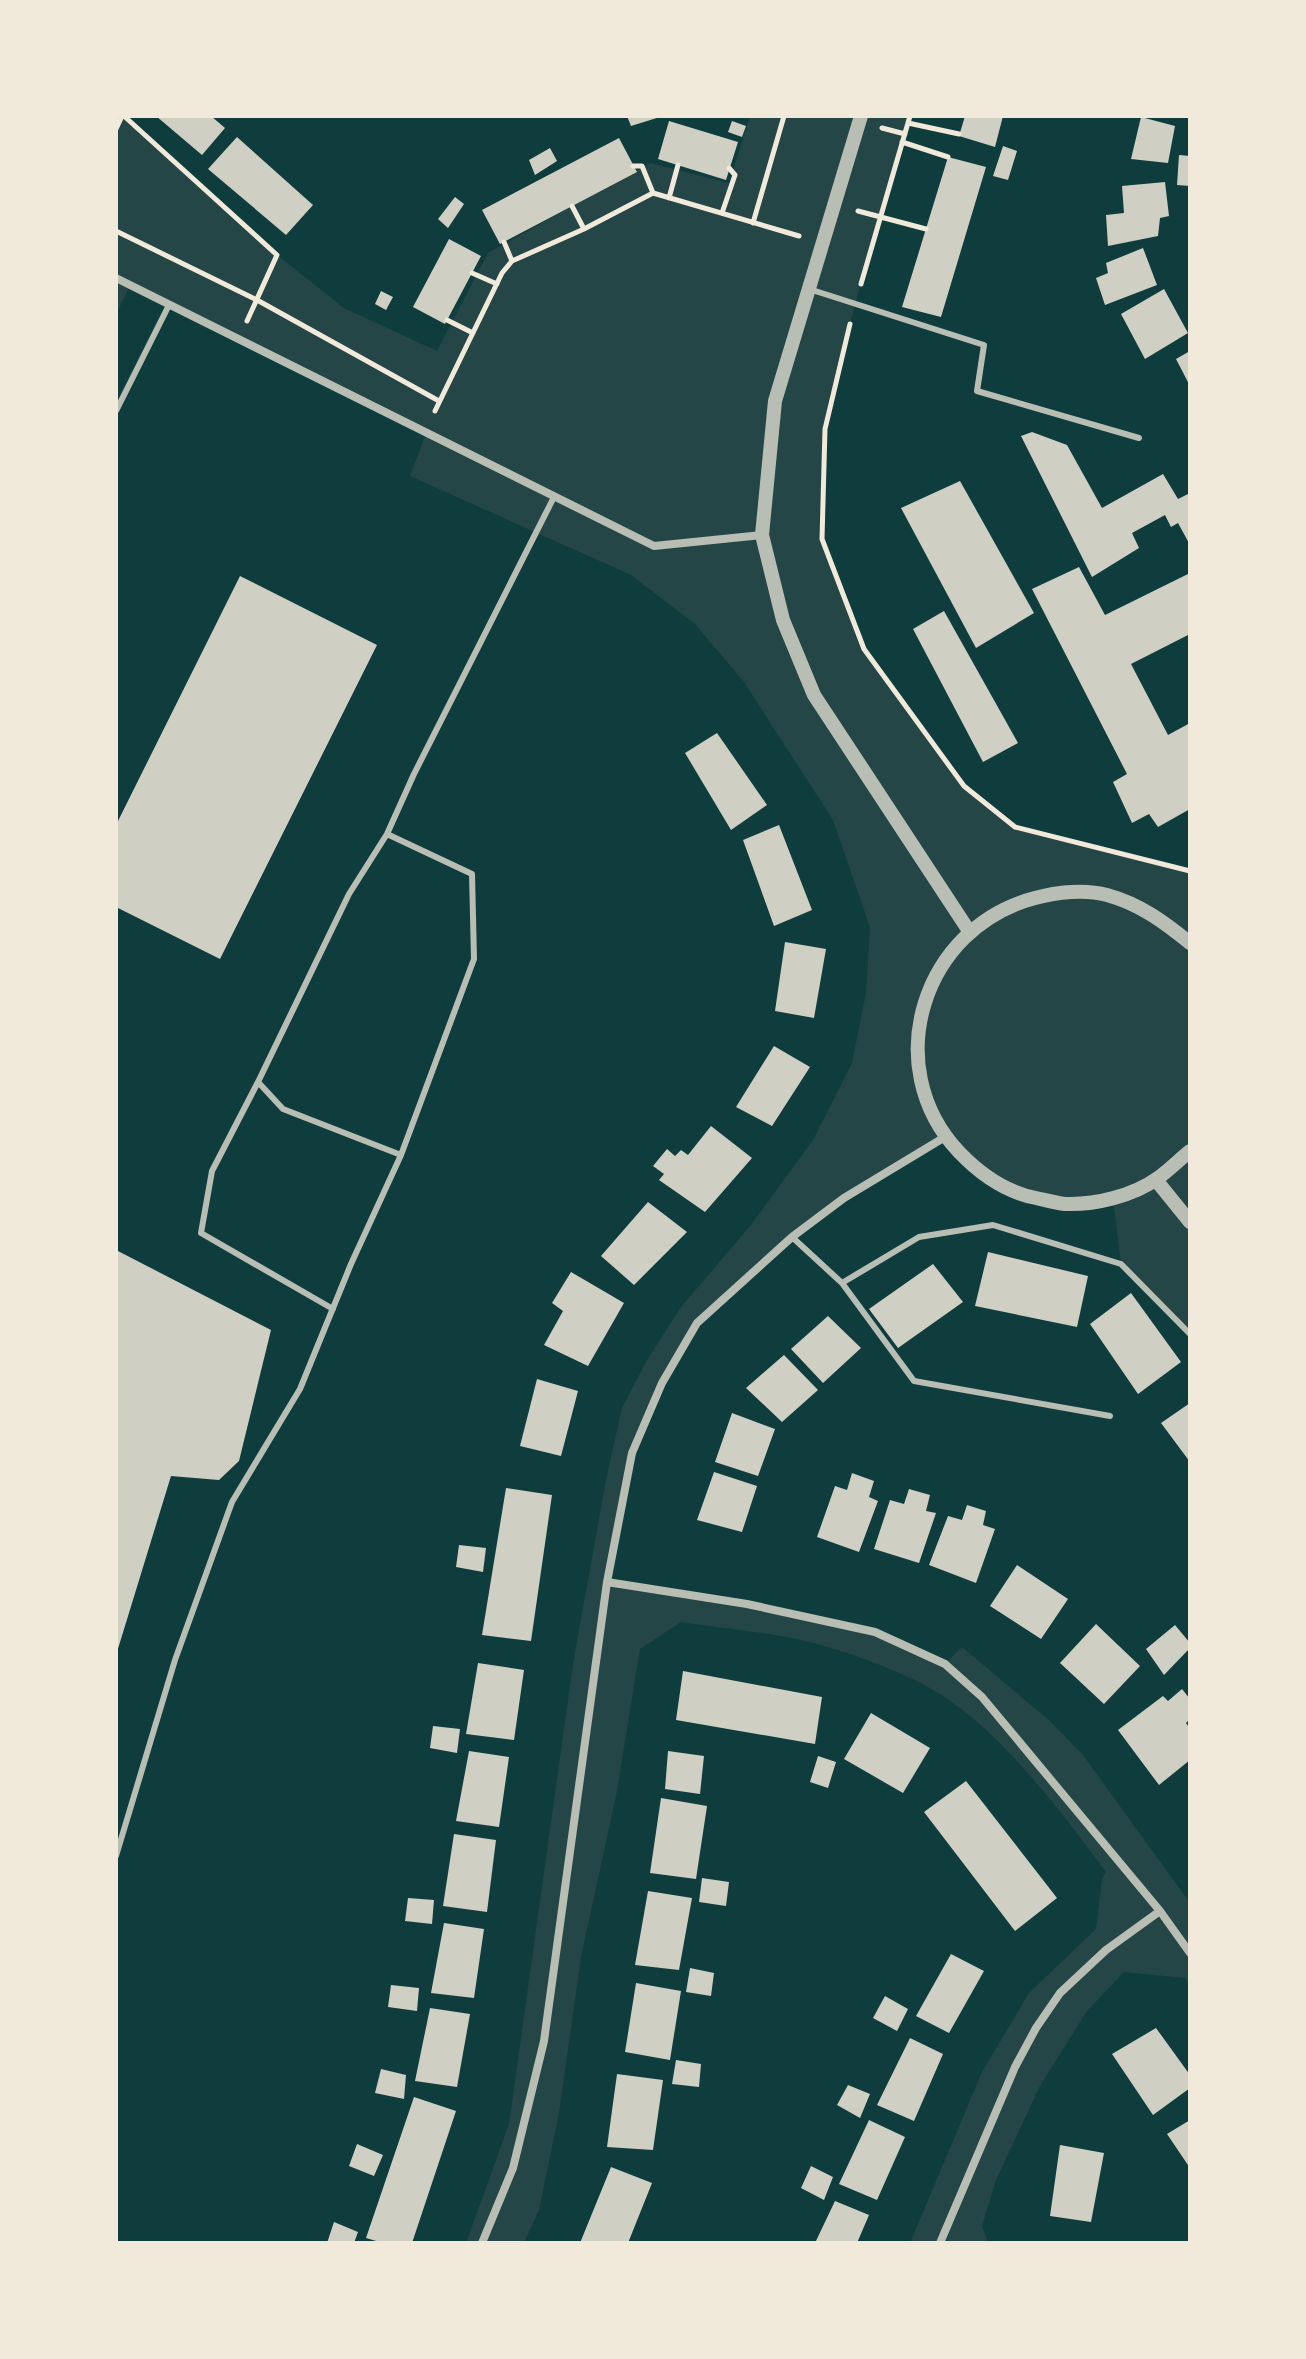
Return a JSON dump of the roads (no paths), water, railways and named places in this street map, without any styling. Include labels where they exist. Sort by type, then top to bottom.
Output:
[{"type":"street","points":[[861,116],[775,401],[762,535],[783,620],[814,695],[969,931]]},
{"type":"street","points":[[116,278],[654,546],[762,535]]},
{"type":"street","points":[[1190,943],[1150,911],[1105,894],[1057,892],[1010,904],[969,931],[940,965],[922,1007],[917,1052],[924,1097],[945,1137],[977,1171],[1019,1194],[1065,1204],[1113,1199],[1156,1180],[1190,1151]]},
{"type":"street","points":[[482,2243],[513,2168],[544,2041],[607,1582],[632,1453],[662,1383],[697,1323],[792,1237],[844,1198],[945,1137]]},
{"type":"street","points":[[1156,1180],[1190,1222]]},
{"type":"street","points":[[607,1582],[747,1604],[875,1632],[945,1664],[982,1697],[1160,1911],[1190,1953]]},
{"type":"street","points":[[940,2243],[1015,2067],[1036,2028],[1060,1993],[1106,1950],[1160,1911]]},
{"type":"lane","points":[[809,289],[984,345],[977,391],[1139,438]]},
{"type":"lane","points":[[116,411],[169,305]]},
{"type":"lane","points":[[333,1309],[201,1233],[212,1171],[349,894],[387,834],[414,774],[554,497]]},
{"type":"lane","points":[[116,1856],[175,1660],[232,1502],[300,1389],[401,1155],[474,959],[472,874],[387,834]]},
{"type":"lane","points":[[258,1082],[283,1109],[401,1155]]},
{"type":"lane","points":[[842,1283],[919,1237],[993,1225],[1121,1264],[1190,1334]]},
{"type":"lane","points":[[792,1237],[842,1283],[914,1381],[1110,1416]]}]
